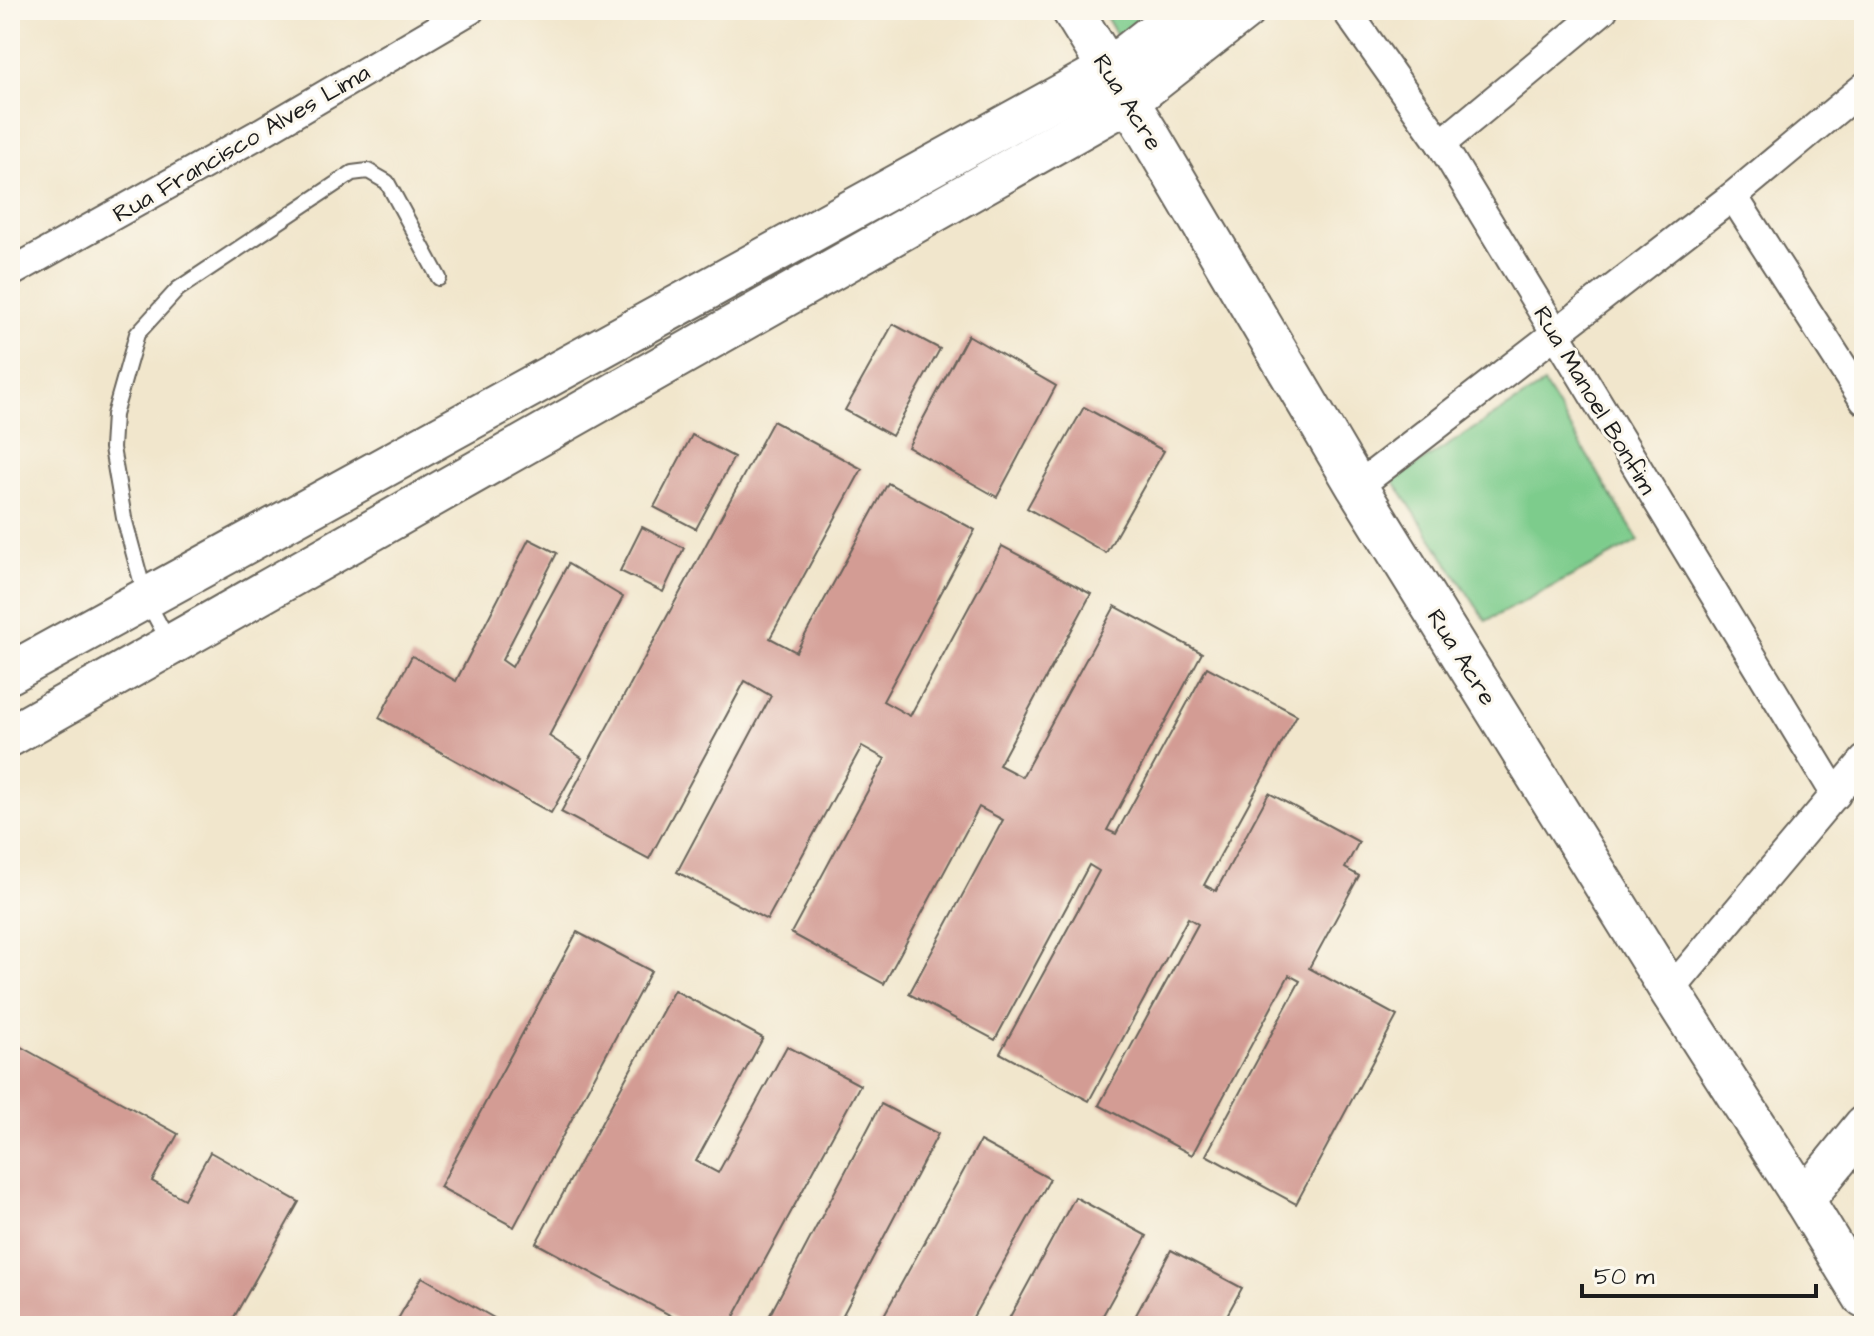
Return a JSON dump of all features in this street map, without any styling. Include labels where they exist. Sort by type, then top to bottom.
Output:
[{"type":"main road","name":"Rua Acre","points":[[1072,10],[1357,487],[1864,1298]]},
{"type":"main road","points":[[10,673],[1008,117],[1118,86],[1183,10]]},
{"type":"main road","points":[[10,736],[1245,10]]},
{"type":"main road","points":[[1804,1200],[1864,1126]]},
{"type":"street","name":"Rua Francisco Alves Lima","points":[[10,273],[257,135],[470,10]]},
{"type":"street","name":"Rua Manoel Bonfim","points":[[1346,10],[1441,144],[1836,795]]},
{"type":"street","points":[[1441,144],[1603,10]]},
{"type":"street","points":[[1357,487],[1733,196],[1864,87]]},
{"type":"street","points":[[1733,196],[1864,400]]},
{"type":"street","points":[[1670,991],[1864,760]]},
{"type":"lane","points":[[170,644],[146,599],[124,518],[112,448],[114,415],[137,334],[178,289],[352,173],[368,171],[387,182],[439,278]]},
{"type":"green space","points":[[1102,10],[1155,10],[1119,39]]},
{"type":"green space","points":[[1544,384],[1639,541],[1486,621],[1393,480]]},
{"type":"building","points":[[893,324],[940,349],[892,436],[845,410]]},
{"type":"building","points":[[968,335],[1056,386],[997,497],[908,447]]},
{"type":"building","points":[[1084,407],[1164,451],[1106,553],[1027,508]]},
{"type":"building","points":[[773,421],[862,469],[770,638],[796,652],[888,483],[975,530],[883,701],[910,716],[1002,546],[1091,594],[999,765],[1022,777],[1115,606],[1202,653],[1107,830],[1116,834],[1207,667],[1297,715],[1204,885],[1216,891],[1269,793],[1359,842],[1345,868],[1359,876],[1309,968],[1397,1016],[1296,1204],[1206,1155],[1300,981],[1289,975],[1192,1155],[1099,1105],[1198,924],[1188,918],[1089,1101],[1000,1053],[1099,871],[1089,865],[995,1040],[909,994],[1003,820],[979,807],[884,984],[791,933],[885,759],[862,746],[767,920],[677,872],[771,696],[745,681],[649,859],[561,812]]},
{"type":"building","points":[[692,435],[734,457],[696,529],[654,507]]},
{"type":"building","points":[[642,527],[684,548],[663,592],[620,571]]},
{"type":"building","points":[[529,539],[557,553],[502,660],[512,667],[568,564],[623,597],[549,736],[582,758],[551,813],[379,718],[412,656],[456,681]]},
{"type":"building","points":[[577,932],[651,971],[514,1227],[440,1187]]},
{"type":"building","points":[[674,990],[763,1038],[696,1161],[718,1173],[787,1046],[860,1085],[729,1326],[690,1326],[536,1243]]},
{"type":"building","points":[[14,1043],[178,1134],[152,1181],[184,1199],[210,1152],[299,1202],[229,1326],[26,1326],[10,1317],[10,1050]]},
{"type":"building","points":[[881,1104],[938,1134],[837,1326],[764,1326]]},
{"type":"building","points":[[980,1141],[1050,1179],[968,1326],[878,1326]]},
{"type":"building","points":[[1075,1197],[1147,1236],[1097,1326],[1005,1326]]},
{"type":"building","points":[[1171,1250],[1242,1288],[1221,1326],[1130,1326]]},
{"type":"building","points":[[422,1277],[508,1326],[394,1326]]}]
